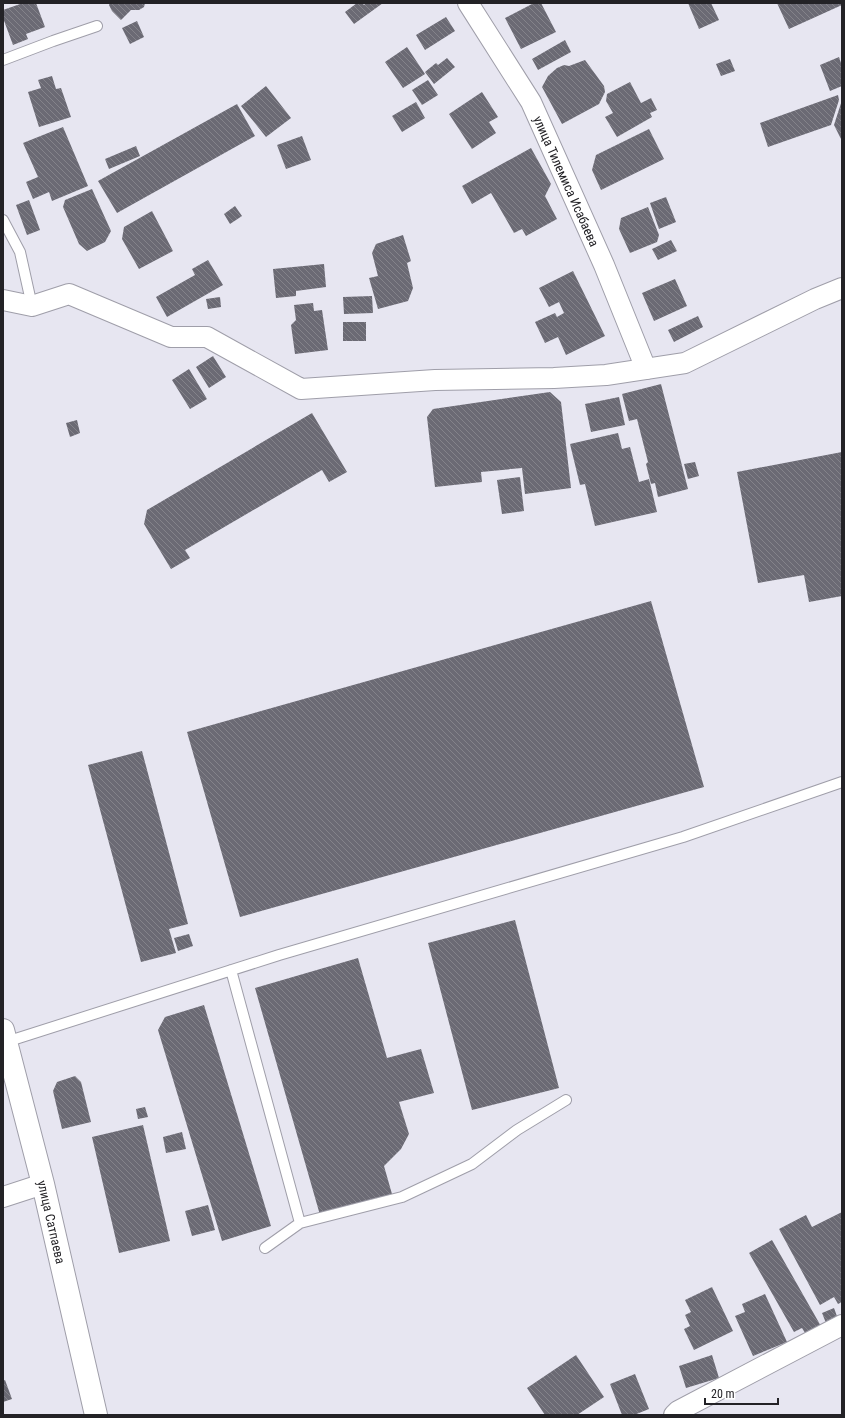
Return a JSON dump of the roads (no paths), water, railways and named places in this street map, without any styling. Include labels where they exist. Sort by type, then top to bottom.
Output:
[{"type":"street","name":"улица Тилемиса Исабаева","points":[[468,3],[531,102],[604,265],[646,369]]},
{"type":"street","points":[[3,300],[32,306],[69,294],[171,337],[208,337],[301,389],[435,380],[591,376],[685,363],[815,299],[842,288]]},
{"type":"street","name":"улица Сатпаева","points":[[4,1036],[43,1184],[96,1415]]},
{"type":"street","points":[[3,1197],[43,1184]]},
{"type":"street","points":[[674,1415],[678,1411],[842,1325]]},
{"type":"lane","points":[[3,60],[97,26]]},
{"type":"lane","points":[[3,220],[20,252],[32,306]]},
{"type":"lane","points":[[4,1036],[683,837],[842,782]]},
{"type":"lane","points":[[231,970],[300,1223]]},
{"type":"lane","points":[[266,1248],[300,1223],[402,1197],[472,1164],[517,1130],[566,1100]]}]
